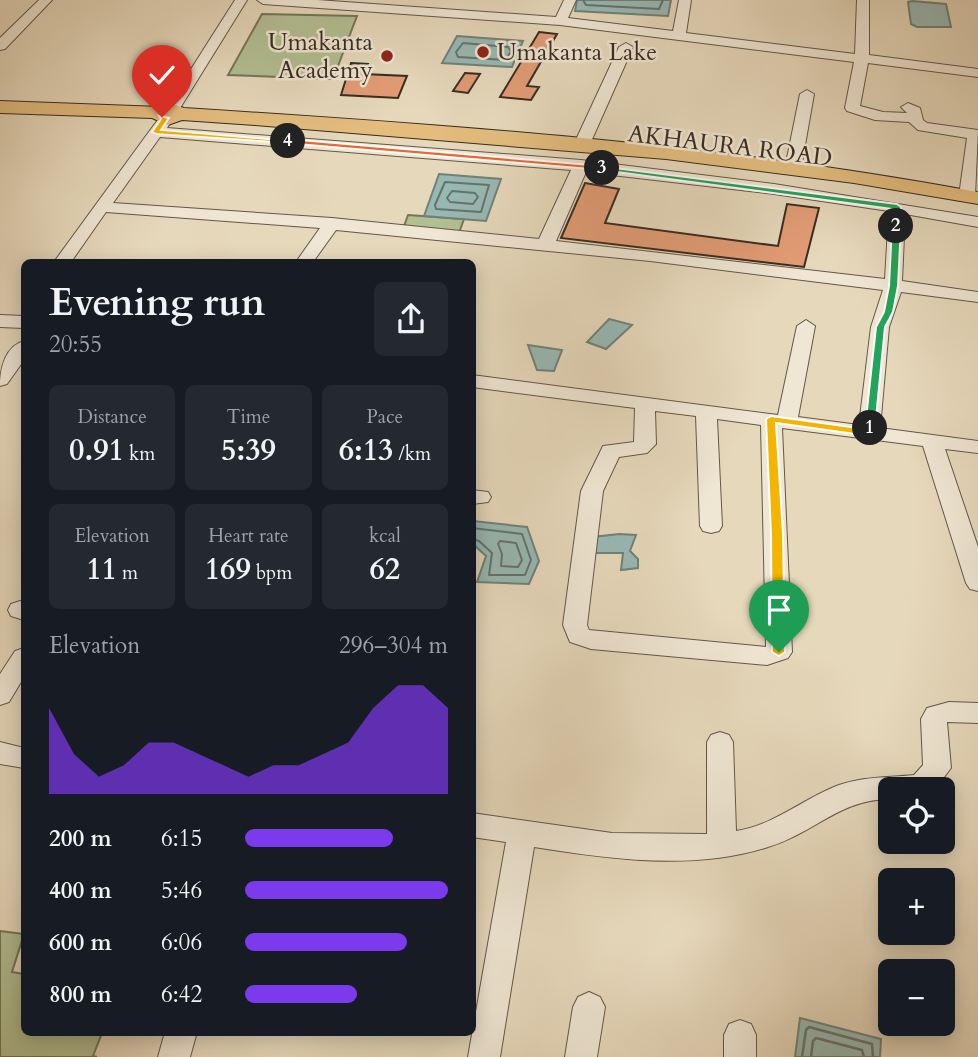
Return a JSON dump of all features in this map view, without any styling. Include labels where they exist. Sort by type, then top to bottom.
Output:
[{"type":"main road","name":"AKHAURA ROAD","points":[[0,107],[167,117],[314,121],[474,136],[579,153],[975,202]]},
{"type":"main road","name":"AKHAURA ROAD","points":[[474,136],[582,155],[795,171]]},
{"type":"main road","points":[[474,136],[795,171],[975,202]]},
{"type":"street","points":[[64,259],[167,117],[241,0]]},
{"type":"street","points":[[263,0],[364,3],[560,20],[978,73]]},
{"type":"street","points":[[560,20],[570,0]]},
{"type":"street","points":[[679,34],[685,0]]},
{"type":"street","points":[[863,0],[862,58],[853,100],[909,108],[915,111],[919,126],[977,135],[975,202]]},
{"type":"street","points":[[1,45],[44,1],[60,3]]},
{"type":"street","points":[[546,243],[626,47]]},
{"type":"street","points":[[795,171],[807,94]]},
{"type":"street","points":[[167,117],[582,155],[978,222]]},
{"type":"street","points":[[101,207],[332,223],[546,243],[978,297]]},
{"type":"street","points":[[869,432],[880,327],[888,312],[893,286],[897,207]]},
{"type":"street","points":[[306,259],[332,223]]},
{"type":"street","points":[[0,321],[21,323]]},
{"type":"street","points":[[645,404],[645,444],[640,448],[611,451],[592,491],[575,625],[579,636],[591,640],[767,656],[779,652],[779,421],[806,326]]},
{"type":"street","points":[[0,380],[21,351]]},
{"type":"street","points":[[476,382],[978,447]]},
{"type":"street","points":[[706,411],[711,526]]},
{"type":"street","points":[[933,441],[978,583]]},
{"type":"street","points":[[0,695],[21,662]]},
{"type":"street","points":[[476,826],[617,846],[689,848],[757,839],[783,829],[859,790],[922,785],[937,768],[936,715],[949,712],[978,713]]},
{"type":"street","points":[[720,742],[722,845]]},
{"type":"street","points":[[0,753],[21,757]]},
{"type":"street","points":[[484,1057],[522,833]]},
{"type":"street","points":[[581,1057],[589,1007]]},
{"type":"street","points":[[174,1057],[180,1036]]},
{"type":"green space","points":[[262,14],[357,16],[333,79],[228,75]]},
{"type":"green space","points":[[408,215],[464,219],[459,233],[403,229]]},
{"type":"green space","points":[[0,931],[21,934],[21,944],[12,972],[21,974],[21,1036],[101,1036],[93,1056],[97,1057],[0,1057]]},
{"type":"water","points":[[577,0],[671,0],[668,16],[575,11]]},
{"type":"water","points":[[908,2],[946,4],[951,27],[917,27],[911,24]]},
{"type":"water","name":"Umakanta Lake","points":[[457,36],[523,41],[512,67],[442,63]]},
{"type":"water","points":[[439,174],[501,179],[486,221],[424,216]]},
{"type":"water","points":[[609,319],[632,325],[606,349],[587,342]]},
{"type":"water","points":[[528,345],[562,350],[554,371],[537,370]]},
{"type":"water","points":[[476,521],[527,527],[539,561],[529,584],[477,582],[486,556],[476,547]]},
{"type":"water","points":[[636,535],[630,551],[638,559],[638,568],[621,570],[623,553],[594,553],[593,537]]},
{"type":"water","points":[[800,1018],[881,1039],[880,1057],[795,1057]]},
{"type":"building","points":[[539,32],[557,34],[527,86],[539,87],[531,100],[500,97]]},
{"type":"building","points":[[351,63],[368,64],[364,74],[407,76],[398,98],[341,95]]},
{"type":"building","points":[[465,73],[480,74],[468,93],[453,91]]},
{"type":"building","points":[[585,183],[619,189],[605,223],[778,246],[787,204],[819,208],[804,267],[561,238]]},
{"type":"place","name":"Umakanta Lake","points":[[483,52]]},
{"type":"place","name":"Umakanta Academy","points":[[387,56]]},
{"type":"route","points":[[162,117],[166,118],[156,132],[581,165],[897,207],[893,286],[888,312],[880,327],[869,432],[771,419],[779,652]]}]
